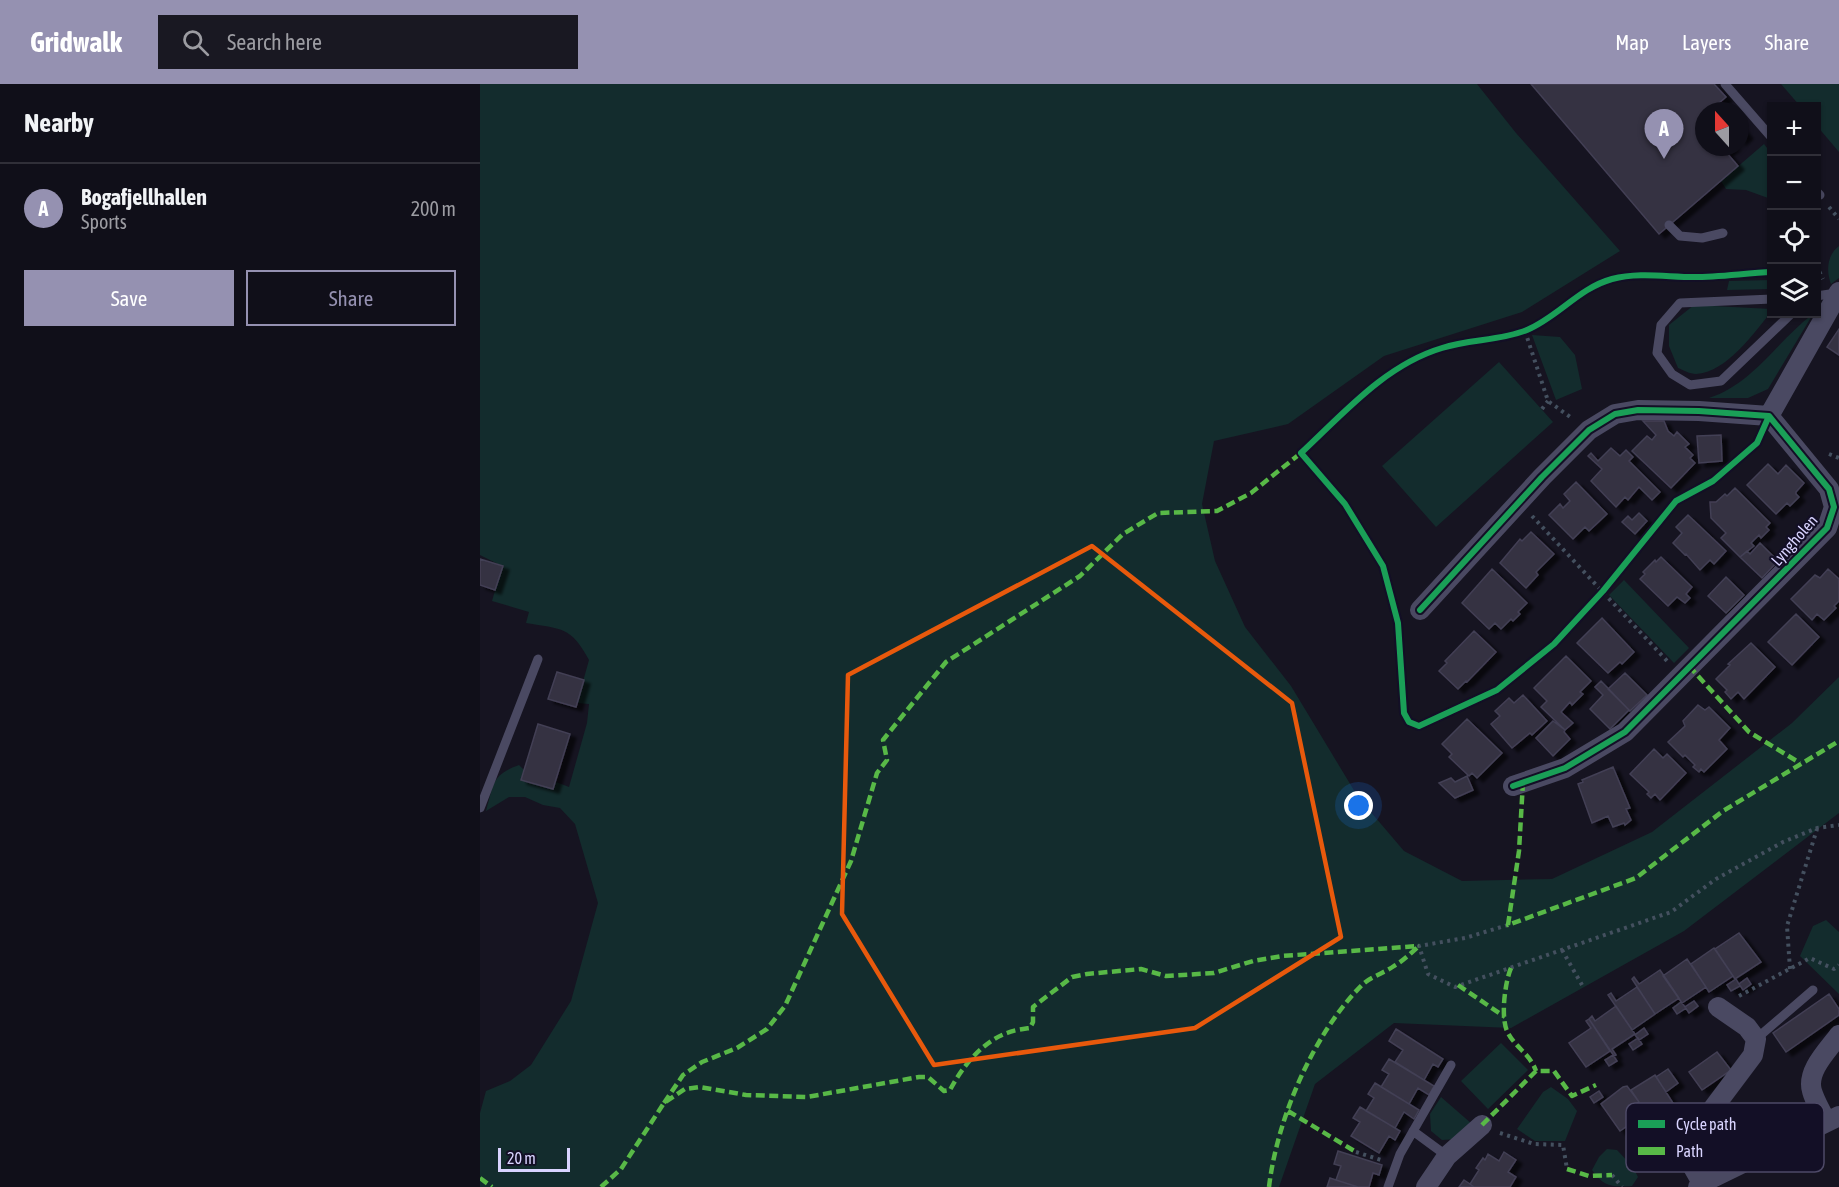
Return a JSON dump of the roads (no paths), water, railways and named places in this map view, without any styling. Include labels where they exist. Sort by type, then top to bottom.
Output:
[{"type":"street","points":[[1420,610],[1519,502],[1590,430],[1615,414],[1638,410],[1769,416],[1838,293]]},
{"type":"street","name":"Lyngholen","points":[[1513,786],[1565,768],[1625,732],[1827,528],[1834,507],[1829,489],[1769,416]]},
{"type":"street","points":[[1717,1103],[1753,1055],[1756,1039],[1747,1027],[1718,1007]]},
{"type":"street","points":[[1821,1103],[1812,1091],[1811,1080],[1815,1070],[1839,1035]]},
{"type":"street","points":[[1426,1187],[1447,1156],[1482,1125]]},
{"type":"street","points":[[1700,1185],[1726,1172]]},
{"type":"lane","points":[[1725,84],[1767,132]]},
{"type":"lane","points":[[1669,225],[1680,236],[1702,238],[1723,233]]},
{"type":"lane","points":[[1821,295],[1838,293]]},
{"type":"lane","points":[[1767,298],[1680,303],[1661,325],[1657,353],[1672,374],[1690,385],[1721,381],[1787,318]]},
{"type":"lane","points":[[480,808],[538,659]]},
{"type":"lane","points":[[1756,1039],[1813,990]]},
{"type":"lane","points":[[1388,1187],[1395,1165],[1451,1065]]},
{"type":"lane","points":[[1413,1131],[1447,1156]]},
{"type":"place","name":"Bogafjellhallen","points":[[1664,159]]}]
